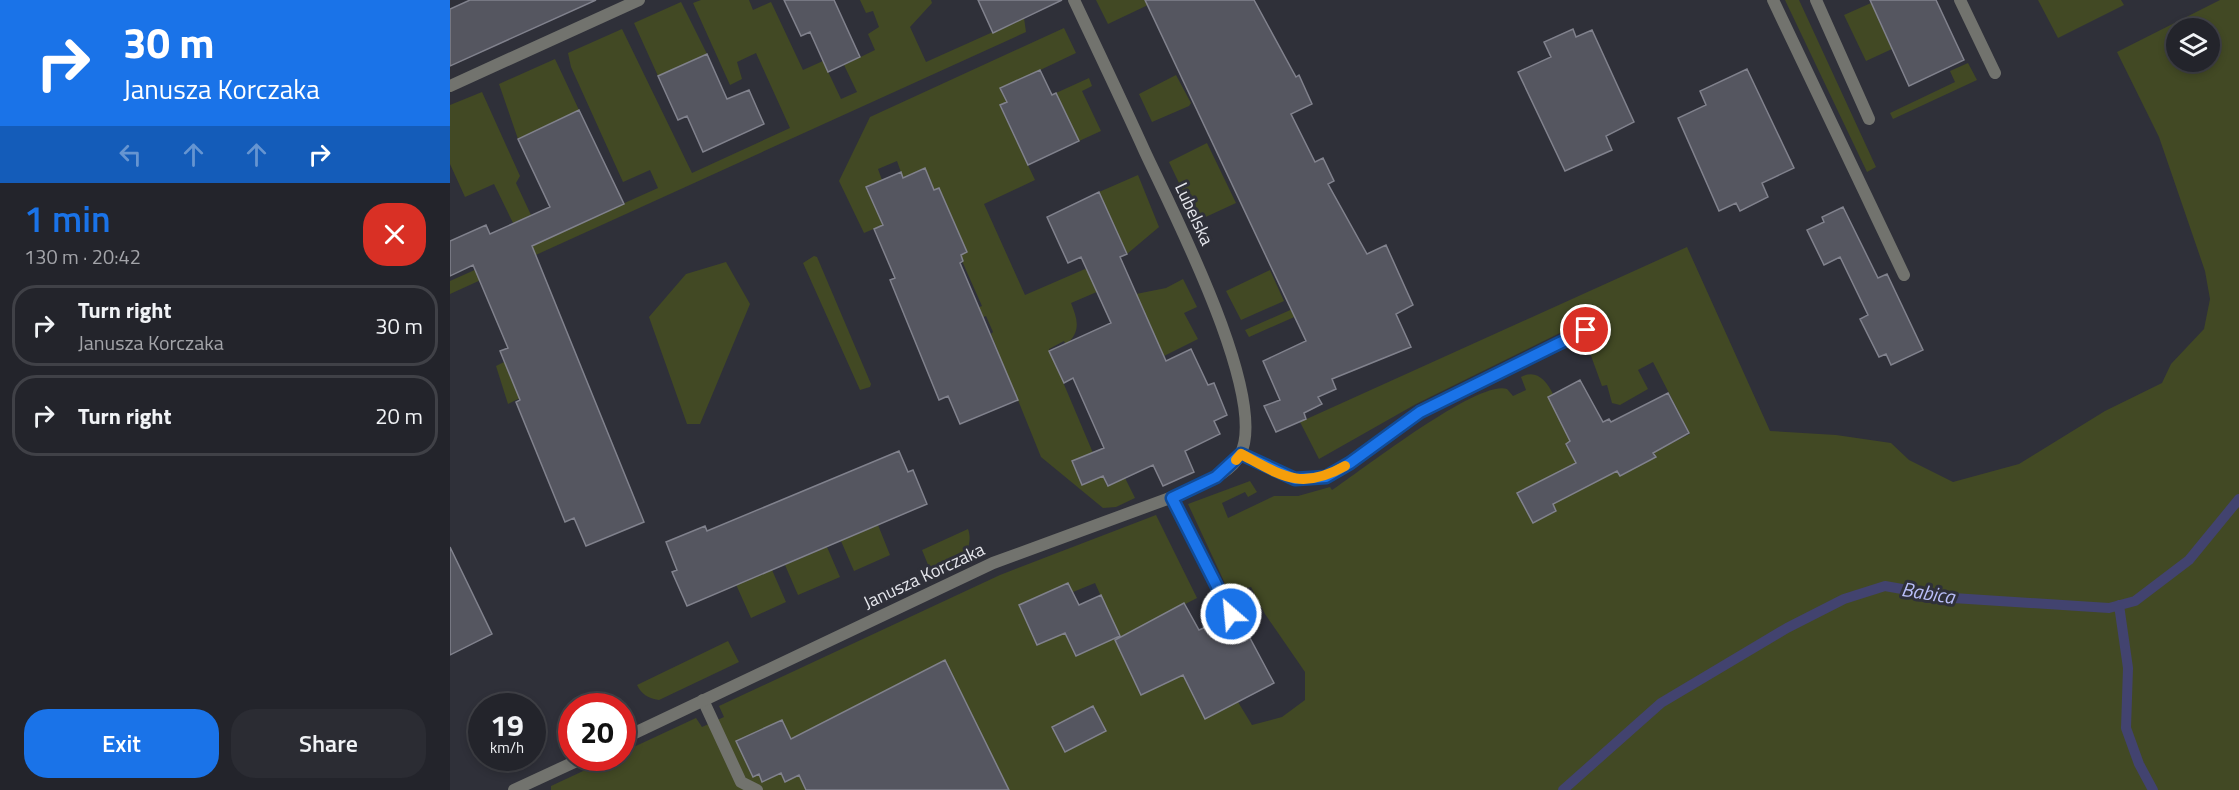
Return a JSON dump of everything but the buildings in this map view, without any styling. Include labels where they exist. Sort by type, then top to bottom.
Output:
[{"type":"street","points":[[450,86],[639,0]]},
{"type":"street","name":"Lubelska","points":[[1074,0],[1201,272],[1223,326],[1242,403],[1244,428],[1241,454]]},
{"type":"street","points":[[1773,0],[1904,275]]},
{"type":"street","points":[[1816,0],[1869,118]]},
{"type":"street","points":[[1960,0],[1995,73]]},
{"type":"street","points":[[1241,454],[1295,479],[1326,477],[1350,463],[1420,412],[1586,330]]},
{"type":"street","name":"Janusza Korczaka","points":[[636,732],[993,563],[1172,498],[1216,477],[1241,454]]},
{"type":"street","points":[[1172,498],[1231,614]]},
{"type":"street","points":[[703,700],[741,782],[757,790]]},
{"type":"street","points":[[513,790],[558,769]]},
{"type":"green space","points":[[701,0],[749,0],[753,10],[771,2],[803,70],[823,61],[841,99],[857,92],[844,65],[875,50],[868,34],[879,27],[873,11],[866,13],[860,0],[931,0],[932,3],[910,27],[926,62],[1024,18],[1026,32],[450,294],[450,281],[658,188],[650,170],[623,182],[571,67],[568,53],[622,29],[692,173],[790,128],[756,53],[737,62],[742,79],[730,85],[693,3]]},
{"type":"green space","points":[[1096,0],[1145,0],[1148,5],[1108,24]]},
{"type":"green space","points":[[1785,0],[1799,0],[1876,167],[1867,172]]},
{"type":"green space","points":[[2038,0],[2121,0],[2124,5],[2058,38]]},
{"type":"green space","points":[[2220,0],[2239,0],[2239,790],[551,790],[551,786],[583,771],[636,771],[636,746],[696,718],[702,727],[724,717],[719,706],[1000,575],[1156,515],[1197,598],[1154,620],[1205,719],[1238,702],[1252,725],[1282,717],[1305,700],[1305,672],[1265,614],[1251,587],[1229,592],[1188,504],[1250,481],[1257,492],[1248,497],[1245,492],[1222,503],[1228,518],[1274,496],[1298,496],[1330,487],[1332,490],[1420,429],[1472,398],[1492,390],[1507,389],[1513,396],[1526,390],[1521,377],[1531,374],[1544,380],[1553,394],[1548,397],[1571,441],[1566,444],[1587,486],[1617,471],[1620,476],[1656,457],[1654,452],[1690,434],[1653,362],[1638,370],[1648,389],[1620,405],[1612,403],[1607,385],[1602,386],[1590,353],[1591,343],[1599,339],[1588,319],[1416,404],[1319,459],[1300,422],[1687,247],[1770,431],[1836,435],[1891,443],[1909,460],[1953,482],[2019,464],[2105,411],[2162,383],[2171,364],[2204,329],[2210,299],[2205,271],[2159,137],[2117,52],[2166,27],[2166,72],[2220,72],[2220,18],[2184,18]],"holes":[[[1068,583],[1073,592],[1095,583],[1119,636],[1076,656],[1065,633],[1037,645],[1019,605]],[[1153,666],[1162,685],[1141,695],[1132,676]]]},
{"type":"green space","points":[[681,2],[707,54],[658,76],[634,23]]},
{"type":"green space","points":[[1871,3],[1892,49],[1866,61],[1844,15]]},
{"type":"green space","points":[[1064,28],[1076,53],[1000,89],[1007,102],[1000,106],[1035,180],[984,204],[1025,295],[1085,269],[1090,271],[1099,291],[1071,303],[1077,326],[1074,335],[1066,345],[1064,341],[1049,349],[1107,486],[1125,478],[1135,498],[1116,507],[1103,508],[1041,457],[1011,383],[992,353],[998,351],[991,334],[993,332],[986,316],[981,318],[977,308],[982,306],[962,261],[948,209],[939,188],[934,190],[925,168],[903,178],[897,161],[878,169],[882,180],[866,187],[878,215],[888,223],[864,233],[839,181],[870,117]]},
{"type":"green space","points":[[555,59],[579,110],[518,139],[499,84]]},
{"type":"green space","points":[[1968,63],[1977,80],[1893,119],[1890,113],[1955,82],[1950,71]]},
{"type":"green space","points":[[1176,75],[1191,103],[1189,106],[1152,122],[1139,94]]},
{"type":"green space","points":[[1089,78],[1092,86],[1082,91],[1101,131],[1079,141],[1056,93]]},
{"type":"green space","points":[[482,92],[520,176],[516,183],[531,215],[513,223],[494,184],[465,197],[450,164],[450,105]]},
{"type":"green space","points":[[1207,143],[1236,203],[1197,221],[1169,162]]},
{"type":"green space","points":[[1138,175],[1159,227],[1127,254],[1099,192]]},
{"type":"green space","points":[[814,256],[817,257],[871,384],[870,387],[860,390],[803,263]]},
{"type":"green space","points":[[726,262],[750,304],[700,424],[687,424],[649,317],[686,274]]},
{"type":"green space","points":[[1270,270],[1284,301],[1241,320],[1226,291]]},
{"type":"green space","points":[[1183,279],[1197,307],[1184,313],[1198,339],[1164,356],[1136,294],[1166,288]]},
{"type":"green space","points":[[1322,296],[1326,303],[1249,337],[1245,330]]},
{"type":"green space","points":[[504,362],[528,394],[508,404],[496,366]]},
{"type":"green space","points":[[876,520],[890,555],[854,571],[841,541],[862,532],[860,526]]},
{"type":"green space","points":[[968,529],[969,545],[961,560],[947,569],[931,572],[922,550]]},
{"type":"green space","points":[[827,547],[840,577],[798,595],[785,565]]},
{"type":"green space","points":[[772,570],[786,602],[751,618],[734,580],[753,578]]},
{"type":"green space","points":[[728,641],[739,662],[659,700],[646,696],[637,685]]},
{"type":"waterway","name":"Babica","points":[[1563,790],[1661,703],[1787,628],[1844,599],[1885,586],[1953,598],[2109,608],[2135,601],[2189,560],[2239,499]]},
{"type":"waterway","points":[[2119,605],[2128,668],[2126,728],[2139,764],[2153,790]]},
{"type":"slow traffic","points":[[1236,460],[1241,454],[1277,473],[1295,479],[1308,480],[1326,477],[1345,466]]},
{"type":"route","points":[[1231,614],[1172,498],[1216,477],[1230,467],[1241,454],[1277,473],[1295,479],[1308,480],[1326,477],[1350,463],[1420,412],[1586,330]]}]
